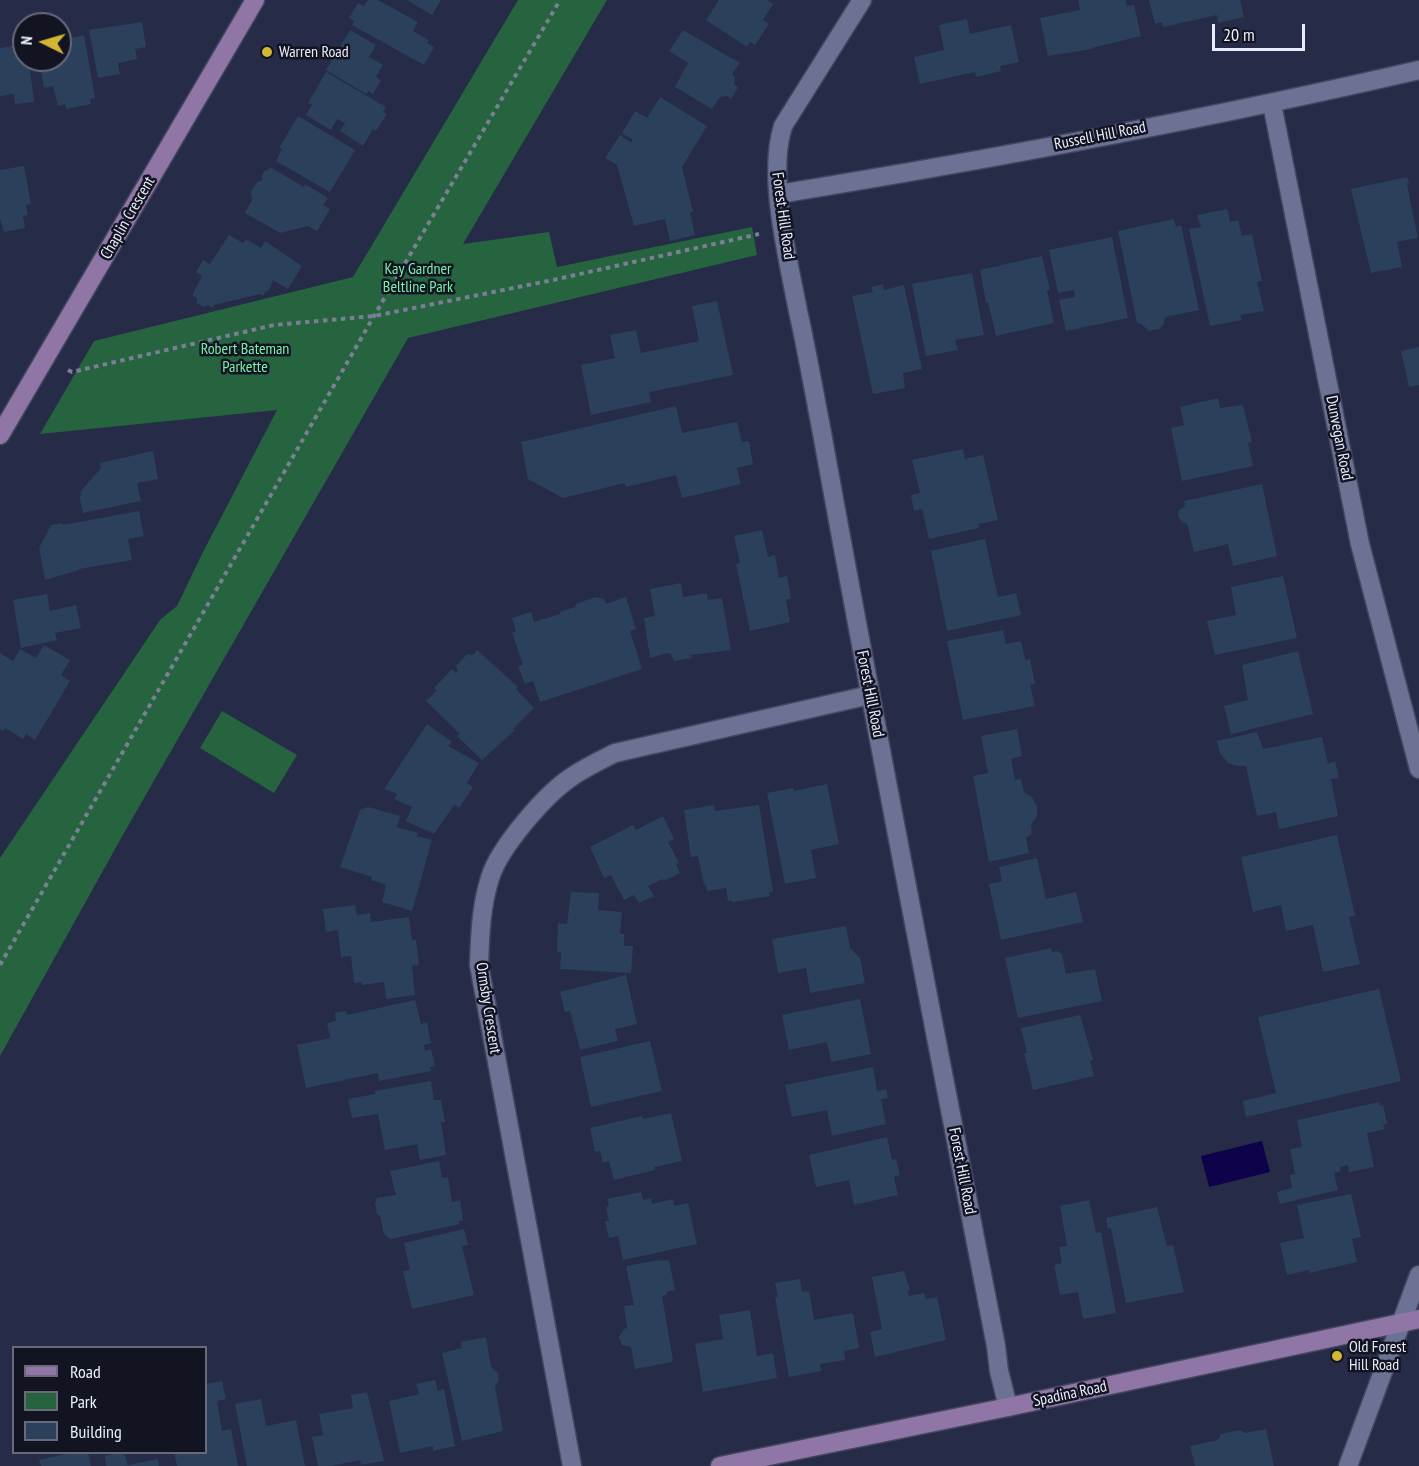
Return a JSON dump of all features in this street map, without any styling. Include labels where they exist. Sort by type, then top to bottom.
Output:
[{"type":"street","name":"Chaplin Crescent","points":[[0,435],[255,0]]},
{"type":"street","name":"Forest Hill Road","points":[[862,0],[783,126],[776,160],[779,194],[870,695],[999,1371],[1008,1407]]},
{"type":"street","name":"Russell Hill Road","points":[[779,194],[1272,104],[1419,70]]},
{"type":"street","name":"Dunvegan Road","points":[[1272,104],[1360,544],[1419,769]]},
{"type":"street","name":"Ormsby Crescent","points":[[573,1466],[479,965],[481,920],[490,877],[510,841],[533,812],[568,779],[589,765],[615,753],[870,695]]},
{"type":"street","points":[[1348,1466],[1410,1321],[1419,1275]]},
{"type":"street","name":"Spadina Road","points":[[720,1466],[1410,1321]]},
{"type":"path","points":[[0,965],[374,316],[560,0]]},
{"type":"path","points":[[46,358],[72,372],[274,326],[374,316],[553,280],[784,229]]},
{"type":"green space","name":"Kay Gardner Beltline Park","points":[[518,0],[607,0],[463,244],[549,232],[557,267],[752,227],[757,255],[408,338],[124,833],[0,1056],[0,858],[160,620],[177,606],[277,410],[40,434],[94,341],[353,277]]},
{"type":"green space","points":[[222,711],[297,755],[274,793],[200,748]]},
{"type":"shaded area","points":[[1262,1141],[1270,1172],[1209,1187],[1201,1156]]},
{"type":"building","points":[[368,0],[378,0],[418,22],[413,31],[429,40],[427,43],[434,47],[424,65],[352,25],[354,21],[349,18],[358,3],[364,6]]},
{"type":"building","points":[[407,0],[441,0],[432,15]]},
{"type":"building","points":[[719,0],[767,0],[773,4],[763,20],[769,24],[755,45],[750,42],[747,47],[706,20]]},
{"type":"building","points":[[1078,0],[1126,0],[1127,6],[1134,5],[1141,36],[1093,49],[1048,56],[1040,18],[1080,10]]},
{"type":"building","points":[[1149,0],[1240,0],[1244,17],[1218,23],[1217,15],[1163,27],[1162,22],[1155,24]]},
{"type":"building","points":[[967,19],[970,34],[1011,25],[1019,62],[1000,66],[1001,71],[976,77],[975,72],[920,84],[914,57],[944,50],[939,25]]},
{"type":"building","points":[[142,22],[146,47],[135,49],[137,59],[118,63],[120,74],[98,78],[89,30]]},
{"type":"building","points":[[350,30],[376,45],[369,57],[383,65],[376,77],[381,81],[373,94],[368,91],[366,94],[326,70]]},
{"type":"building","points":[[683,30],[740,63],[732,74],[735,78],[734,84],[738,87],[731,99],[727,96],[720,97],[712,109],[675,87],[688,63],[669,51]]},
{"type":"building","points":[[84,35],[95,98],[90,99],[91,104],[66,109],[65,104],[58,106],[53,86],[44,88],[41,72],[72,72],[72,38]]},
{"type":"building","points":[[12,46],[12,72],[30,72],[34,102],[15,104],[14,94],[0,96],[0,48]]},
{"type":"building","points":[[326,72],[386,107],[383,112],[387,114],[376,131],[373,129],[363,146],[340,131],[345,123],[337,119],[331,130],[306,115],[312,105],[308,103]]},
{"type":"building","points":[[660,97],[707,126],[682,167],[693,212],[690,212],[695,235],[670,241],[665,219],[634,226],[617,165],[605,158],[620,135],[631,142],[633,140],[622,133],[635,111],[647,118]]},
{"type":"building","points":[[298,116],[355,150],[330,192],[276,161],[282,149],[279,148]]},
{"type":"building","points":[[24,166],[31,204],[26,205],[28,215],[23,216],[25,228],[4,232],[0,219],[0,170]]},
{"type":"building","points":[[270,167],[328,198],[323,205],[330,209],[317,231],[308,226],[280,233],[245,213],[252,200],[251,192],[257,182],[263,178],[261,177],[265,170],[267,171]]},
{"type":"building","points":[[1407,177],[1418,238],[1397,242],[1402,267],[1371,273],[1351,189]]},
{"type":"building","points":[[1227,209],[1230,222],[1238,220],[1242,236],[1252,234],[1262,281],[1257,282],[1264,311],[1240,315],[1242,320],[1210,326],[1189,229],[1201,227],[1197,215]]},
{"type":"building","points":[[1174,219],[1176,227],[1181,225],[1199,310],[1165,317],[1159,329],[1149,331],[1137,323],[1118,231]]},
{"type":"building","points":[[229,235],[243,243],[246,239],[261,248],[265,241],[302,266],[288,289],[273,280],[269,290],[263,296],[260,294],[214,305],[213,308],[197,303],[197,298],[192,295],[202,276],[196,272],[203,260],[210,264]]},
{"type":"building","points":[[1112,237],[1128,318],[1066,331],[1059,300],[1075,297],[1074,290],[1058,293],[1049,250]]},
{"type":"building","points":[[1042,256],[1050,290],[1047,291],[1054,323],[996,336],[988,302],[986,303],[980,270]]},
{"type":"building","points":[[972,273],[984,335],[955,340],[958,350],[926,356],[912,284]]},
{"type":"building","points":[[883,284],[884,290],[904,285],[922,369],[903,373],[905,388],[873,394],[852,296],[873,292],[871,287]]},
{"type":"building","points":[[717,301],[733,375],[649,392],[651,402],[591,415],[581,365],[615,358],[610,335],[636,330],[641,353],[699,341],[692,306]]},
{"type":"building","points":[[1419,347],[1419,385],[1409,387],[1401,351]]},
{"type":"building","points":[[1218,398],[1220,408],[1243,405],[1252,442],[1248,443],[1253,466],[1182,481],[1171,428],[1184,425],[1180,407]]},
{"type":"building","points":[[676,406],[682,433],[737,422],[742,442],[749,441],[753,464],[737,468],[741,484],[682,498],[676,475],[626,487],[625,483],[563,498],[528,479],[521,442]]},
{"type":"building","points":[[963,449],[965,459],[983,455],[998,520],[978,524],[979,528],[929,539],[922,509],[914,511],[911,495],[920,493],[912,460]]},
{"type":"building","points":[[153,451],[158,479],[137,483],[141,501],[83,513],[81,491],[101,468],[100,463]]},
{"type":"building","points":[[1262,484],[1277,556],[1233,566],[1228,544],[1194,552],[1187,524],[1182,522],[1178,516],[1179,510],[1185,506],[1184,501]]},
{"type":"building","points":[[139,511],[144,536],[128,539],[132,560],[79,569],[45,580],[39,548],[51,525],[62,523],[63,525]]},
{"type":"building","points":[[762,530],[768,557],[775,555],[779,578],[787,576],[791,598],[786,600],[790,622],[750,631],[736,564],[740,563],[734,536]]},
{"type":"building","points":[[985,539],[998,597],[1016,593],[1021,615],[947,631],[931,551]]},
{"type":"building","points":[[1283,576],[1297,638],[1215,655],[1207,621],[1236,615],[1231,587]]},
{"type":"building","points":[[681,583],[683,597],[707,593],[708,600],[722,598],[731,650],[691,655],[692,658],[674,661],[671,654],[667,653],[650,658],[644,618],[655,616],[650,589]]},
{"type":"building","points":[[47,594],[50,611],[76,605],[81,628],[55,633],[57,640],[21,648],[13,600]]},
{"type":"building","points":[[595,597],[604,599],[606,604],[626,597],[636,629],[630,631],[642,669],[540,702],[533,681],[525,684],[518,666],[523,665],[512,633],[516,631],[512,618],[531,612],[534,622],[560,614],[560,612],[575,607],[576,604]]},
{"type":"building","points":[[1003,630],[1006,644],[1021,641],[1025,660],[1030,659],[1035,684],[1030,685],[1035,706],[963,720],[947,641]]},
{"type":"building","points":[[44,645],[70,660],[61,675],[70,681],[35,740],[26,734],[23,739],[5,728],[3,731],[0,729],[0,653],[13,661],[20,649],[36,658]]},
{"type":"building","points":[[477,650],[518,687],[516,689],[534,708],[513,729],[515,730],[482,760],[457,736],[460,734],[426,701],[437,690],[434,688],[452,669],[456,673],[458,671],[456,666],[467,654],[473,655]]},
{"type":"building","points":[[1298,651],[1313,714],[1231,734],[1224,706],[1248,700],[1242,665]]},
{"type":"building","points":[[427,724],[452,742],[448,746],[479,763],[467,783],[473,787],[459,808],[454,805],[434,834],[406,821],[412,807],[394,799],[397,794],[384,789]]},
{"type":"building","points":[[1017,729],[1022,756],[1011,759],[1015,780],[1021,779],[1024,792],[1032,797],[1037,807],[1037,816],[1031,825],[1032,834],[1026,838],[1029,853],[989,862],[973,776],[988,773],[981,736]]},
{"type":"building","points":[[1257,732],[1263,749],[1322,737],[1328,764],[1335,761],[1339,778],[1331,779],[1338,816],[1279,829],[1276,812],[1257,816],[1246,766],[1228,763],[1220,753],[1217,741]]},
{"type":"building","points":[[827,784],[839,844],[811,850],[816,878],[785,884],[767,793],[793,788],[794,791]]},
{"type":"building","points":[[714,805],[715,811],[759,805],[773,892],[769,892],[770,896],[732,902],[732,900],[728,901],[726,888],[707,891],[698,856],[691,857],[684,810]]},
{"type":"building","points":[[368,807],[400,816],[397,827],[432,840],[412,911],[382,902],[386,885],[371,880],[372,877],[340,867],[360,810]]},
{"type":"building","points":[[663,816],[674,839],[668,842],[679,863],[676,864],[680,873],[648,886],[654,896],[639,903],[634,895],[624,900],[611,875],[604,878],[590,847],[633,825],[636,830]]},
{"type":"building","points":[[1337,835],[1355,916],[1349,917],[1360,964],[1323,972],[1313,925],[1286,931],[1281,905],[1253,912],[1241,857]]},
{"type":"building","points":[[1037,858],[1046,899],[1076,892],[1083,922],[1001,940],[989,884],[1002,881],[999,867]]},
{"type":"building","points":[[571,892],[599,893],[598,910],[622,912],[620,934],[624,934],[624,946],[633,946],[631,973],[560,969],[561,952],[557,952],[558,923],[567,924]]},
{"type":"building","points":[[355,905],[357,915],[370,913],[371,922],[409,917],[412,940],[416,940],[419,965],[412,966],[415,995],[386,999],[384,982],[362,985],[362,982],[354,983],[351,956],[341,957],[338,930],[326,932],[323,909]]},
{"type":"building","points":[[846,926],[850,948],[860,958],[865,983],[810,993],[806,968],[778,973],[772,939]]},
{"type":"building","points":[[1051,948],[1052,952],[1057,951],[1062,954],[1066,974],[1095,969],[1102,1001],[1018,1018],[1005,958]]},
{"type":"building","points":[[626,975],[637,1024],[615,1029],[618,1041],[580,1050],[570,1011],[565,1012],[560,992]]},
{"type":"building","points":[[1379,989],[1401,1081],[1246,1117],[1243,1101],[1276,1093],[1258,1017]]},
{"type":"building","points":[[860,999],[871,1054],[831,1062],[827,1042],[789,1050],[782,1015]]},
{"type":"building","points":[[415,1000],[421,1024],[427,1022],[431,1043],[424,1045],[425,1051],[431,1049],[435,1066],[430,1067],[431,1071],[379,1081],[378,1073],[306,1088],[297,1045],[330,1038],[327,1023],[336,1021],[335,1013],[346,1011],[347,1015]]},
{"type":"building","points":[[1080,1015],[1093,1060],[1090,1061],[1094,1076],[1033,1090],[1024,1053],[1027,1053],[1021,1028]]},
{"type":"building","points":[[650,1041],[662,1091],[591,1107],[580,1057]]},
{"type":"building","points":[[873,1067],[877,1091],[886,1089],[888,1098],[881,1099],[886,1124],[832,1136],[827,1110],[792,1117],[785,1085]]},
{"type":"building","points":[[431,1081],[434,1100],[441,1100],[445,1122],[441,1122],[446,1155],[420,1160],[417,1144],[385,1150],[378,1114],[352,1118],[348,1099],[375,1094],[375,1091]]},
{"type":"building","points":[[1379,1102],[1380,1106],[1383,1105],[1387,1124],[1383,1125],[1385,1129],[1367,1133],[1374,1167],[1349,1172],[1348,1165],[1340,1167],[1341,1171],[1334,1173],[1338,1190],[1280,1204],[1277,1192],[1292,1188],[1290,1175],[1295,1174],[1290,1149],[1302,1147],[1297,1120]]},
{"type":"building","points":[[671,1113],[682,1161],[614,1180],[609,1161],[603,1163],[600,1151],[595,1152],[590,1128],[642,1116],[643,1119]]},
{"type":"building","points":[[887,1137],[892,1160],[896,1159],[900,1175],[894,1177],[898,1195],[854,1205],[849,1180],[816,1187],[809,1155]]},
{"type":"building","points":[[439,1161],[442,1178],[448,1177],[452,1202],[460,1200],[463,1221],[459,1221],[460,1224],[390,1239],[384,1234],[375,1203],[377,1198],[396,1195],[390,1171]]},
{"type":"building","points":[[641,1192],[643,1200],[651,1198],[652,1204],[673,1199],[674,1206],[688,1203],[697,1244],[623,1260],[618,1236],[609,1238],[605,1221],[609,1221],[607,1199]]},
{"type":"building","points":[[1351,1194],[1361,1237],[1352,1239],[1357,1262],[1309,1273],[1309,1270],[1287,1275],[1280,1243],[1304,1238],[1297,1205]]},
{"type":"building","points":[[1089,1200],[1096,1233],[1101,1232],[1116,1313],[1083,1319],[1078,1292],[1060,1295],[1054,1265],[1062,1263],[1059,1247],[1067,1246],[1060,1206]]},
{"type":"building","points":[[1157,1207],[1167,1246],[1173,1245],[1184,1292],[1126,1303],[1111,1228],[1108,1229],[1106,1218]]},
{"type":"building","points":[[464,1229],[468,1245],[462,1246],[474,1295],[412,1309],[403,1271],[410,1270],[404,1243]]},
{"type":"building","points":[[669,1260],[675,1290],[666,1292],[667,1295],[662,1296],[673,1360],[635,1369],[631,1347],[622,1345],[619,1337],[627,1328],[624,1306],[634,1305],[626,1266]]},
{"type":"building","points":[[904,1271],[910,1290],[908,1291],[909,1296],[924,1293],[926,1299],[937,1297],[946,1340],[875,1357],[870,1332],[882,1329],[872,1277]]},
{"type":"building","points":[[800,1279],[802,1292],[809,1291],[814,1320],[853,1313],[859,1348],[844,1351],[845,1360],[820,1364],[821,1371],[789,1377],[775,1297],[778,1297],[775,1283]]},
{"type":"building","points":[[750,1310],[757,1356],[773,1353],[777,1378],[703,1392],[695,1344],[723,1339],[719,1315]]},
{"type":"building","points":[[486,1337],[491,1367],[498,1373],[499,1380],[495,1386],[503,1431],[462,1441],[442,1353],[462,1348],[461,1342]]},
{"type":"building","points":[[435,1380],[438,1391],[444,1389],[455,1446],[433,1451],[433,1446],[400,1453],[389,1401],[419,1394],[416,1384]]},
{"type":"building","points":[[222,1381],[226,1399],[217,1401],[222,1431],[231,1429],[238,1466],[177,1466],[174,1454],[207,1454],[207,1384]]},
{"type":"building","points":[[367,1392],[384,1461],[361,1465],[360,1460],[331,1466],[318,1466],[312,1437],[323,1435],[319,1414],[353,1408],[351,1395]]},
{"type":"building","points":[[261,1399],[266,1426],[296,1420],[305,1466],[247,1466],[235,1404]]},
{"type":"building","points":[[1266,1429],[1274,1466],[1195,1466],[1190,1446],[1218,1440],[1221,1434],[1240,1430],[1245,1433]]},
{"type":"building","points":[[65,1454],[88,1454],[91,1466],[41,1466],[39,1460]]},
{"type":"building","points":[[123,1454],[128,1466],[106,1466],[105,1456]]},
{"type":"building","points":[[158,1459],[159,1466],[128,1466],[128,1465]]},
{"type":"place","name":"Warren Road","points":[[267,52]]},
{"type":"place","name":"Old Forest Hill Road","points":[[1337,1356]]},
{"type":"park label","name":"Robert Bateman Parkette","points":[[245,358]]}]
